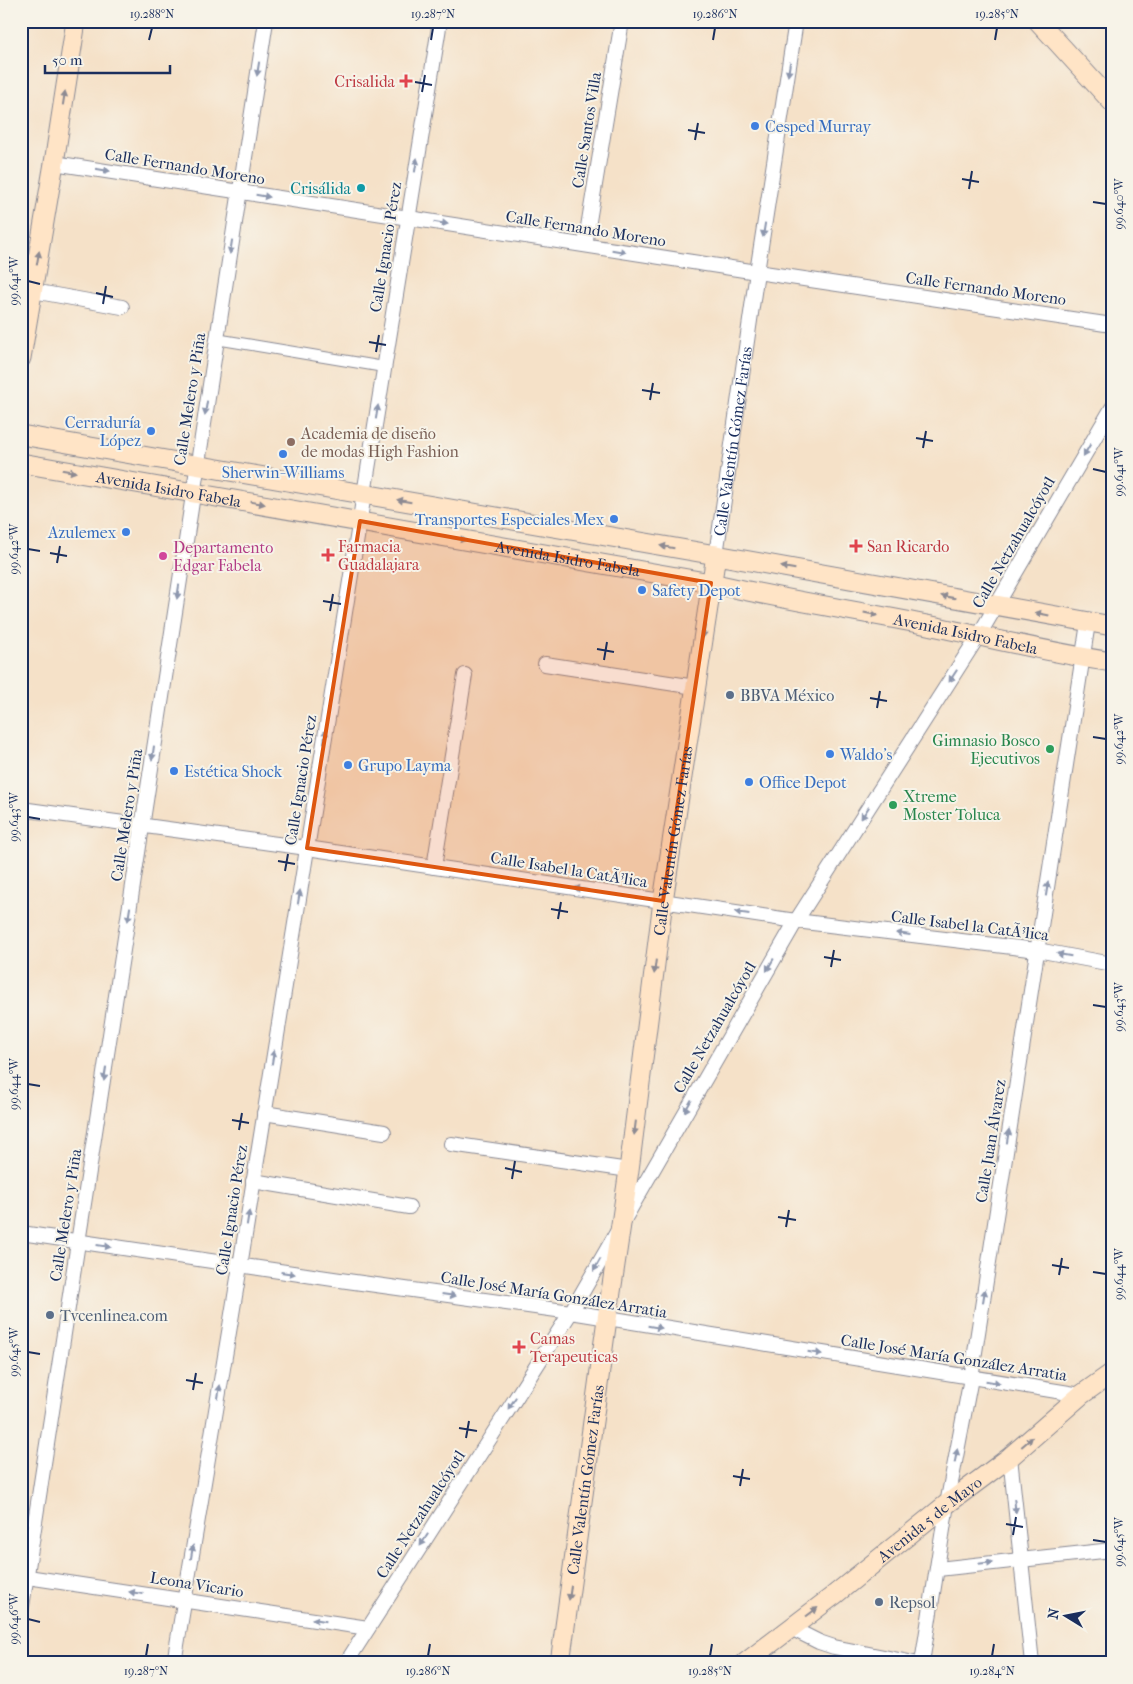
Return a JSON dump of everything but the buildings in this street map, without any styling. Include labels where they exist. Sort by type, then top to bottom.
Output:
[{"type":"main road","points":[[21,358],[76,21]]},
{"type":"main road","points":[[1038,21],[1112,102]]},
{"type":"main road","name":"Avenida Isidro Fabela","points":[[21,435],[716,555],[1112,626]]},
{"type":"main road","name":"Avenida Isidro Fabela","points":[[21,463],[711,583],[1112,662]]},
{"type":"main road","name":"Calle Valentín Gómez Farías","points":[[560,1663],[629,1170],[663,901],[716,555]]},
{"type":"main road","name":"Avenida 5 de Mayo","points":[[745,1663],[947,1504],[1010,1457],[1081,1395],[1112,1373]]},
{"type":"street","name":"Calle Melero y Piña","points":[[21,1613],[24,1576],[79,1242],[266,21]]},
{"type":"street","name":"Calle Ignacio Pérez","points":[[174,1663],[240,1266],[440,21]]},
{"type":"street","name":"Calle Santos Villa","points":[[585,245],[622,21]]},
{"type":"street","name":"Calle Valentín Gómez Farías","points":[[716,555],[796,21]]},
{"type":"street","name":"Calle Fernando Moreno","points":[[54,163],[1112,325]]},
{"type":"street","points":[[33,291],[122,307]]},
{"type":"street","points":[[216,339],[384,367]]},
{"type":"street","name":"Calle Netzahualcóyotl","points":[[346,1663],[571,1312],[796,920],[980,635],[1112,408]]},
{"type":"street","name":"Calle Juan Álvarez","points":[[922,1663],[947,1504],[971,1378],[1088,623]]},
{"type":"street","points":[[545,664],[695,687]]},
{"type":"street","points":[[434,867],[465,675]]},
{"type":"street","name":"Calle Isabel la CatÃ³lica","points":[[21,809],[143,824],[796,920],[1037,950],[1112,964]]},
{"type":"street","points":[[264,1113],[384,1132]]},
{"type":"street","points":[[451,1144],[629,1170]]},
{"type":"street","points":[[253,1181],[409,1207]]},
{"type":"street","name":"Calle José María González Arratia","points":[[21,1233],[240,1266],[571,1312],[1081,1395]]},
{"type":"street","points":[[1010,1457],[1032,1663]]},
{"type":"street","points":[[938,1569],[1112,1550]]},
{"type":"street","name":"Leona Vicario","points":[[24,1576],[368,1628]]},
{"type":"street","points":[[790,1628],[819,1642],[914,1663]]},
{"type":"highlighted area","points":[[360,521],[711,583],[663,901],[307,848]]},
{"type":"place","name":"Crisalida","points":[[406,81]]},
{"type":"place","name":"Cesped Murray","points":[[755,126]]},
{"type":"place","name":"Crisálida","points":[[361,188]]},
{"type":"place","name":"Cerraduría López","points":[[151,431]]},
{"type":"place","name":"Academia de diseño de modas High Fashion","points":[[291,442]]},
{"type":"place","name":"Sherwin-Williams","points":[[283,454]]},
{"type":"place","name":"Transportes Especiales Mex","points":[[614,519]]},
{"type":"place","name":"Azulemex","points":[[126,532]]},
{"type":"place","name":"San Ricardo","points":[[856,546]]},
{"type":"place","name":"Farmacia Guadalajara","points":[[328,555]]},
{"type":"place","name":"Departamento Edgar Fabela","points":[[163,556]]},
{"type":"place","name":"Safety Depot","points":[[642,590]]},
{"type":"place","name":"BBVA México","points":[[730,695]]},
{"type":"place","name":"Gimnasio Bosco Ejecutivos","points":[[1050,749]]},
{"type":"place","name":"Waldo's","points":[[830,754]]},
{"type":"place","name":"Grupo Layma","points":[[348,765]]},
{"type":"place","name":"Estética Shock","points":[[174,771]]},
{"type":"place","name":"Office Depot","points":[[749,782]]},
{"type":"place","name":"Xtreme Moster Toluca","points":[[893,805]]},
{"type":"place","name":"Tvcenlinea.com","points":[[50,1315]]},
{"type":"place","name":"Camas Terapeuticas","points":[[519,1347]]},
{"type":"place","name":"Repsol","points":[[879,1602]]}]
